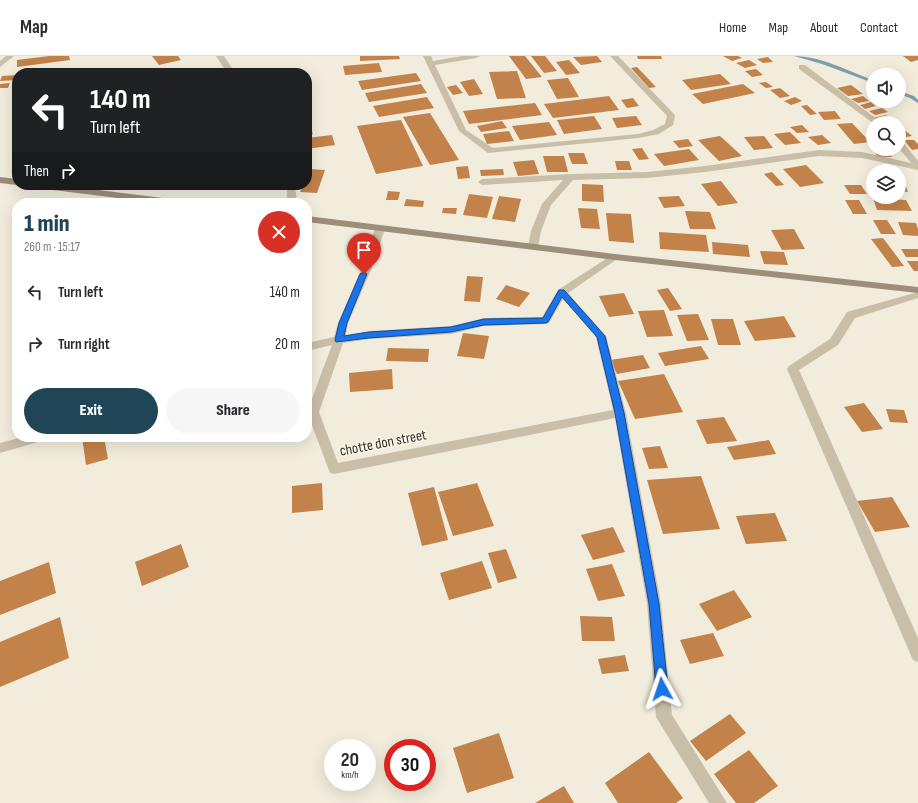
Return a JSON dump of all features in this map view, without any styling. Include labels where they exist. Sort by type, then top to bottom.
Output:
[{"type":"street","points":[[0,66],[10,56]]},
{"type":"street","points":[[220,56],[228,68]]},
{"type":"street","points":[[476,56],[429,59],[463,131],[491,151],[638,136],[656,132],[669,125],[671,116],[614,56]]},
{"type":"street","points":[[802,67],[868,116]]},
{"type":"street","points":[[906,151],[918,166]]},
{"type":"street","points":[[482,182],[570,177],[647,175],[705,169],[819,152],[862,155],[918,166]]},
{"type":"street","points":[[533,247],[536,231],[547,204],[570,177]]},
{"type":"street","points":[[0,180],[12,181]]},
{"type":"street","points":[[76,190],[140,198]]},
{"type":"street","points":[[312,220],[615,257],[918,290]]},
{"type":"street","name":"chotte don street","points":[[380,228],[369,262],[343,323],[339,340],[313,412],[334,469],[620,413]]},
{"type":"street","points":[[312,345],[369,335],[451,330],[484,322],[546,320],[562,292],[615,257]]},
{"type":"street","points":[[562,292],[601,336],[620,413],[654,604],[664,717],[719,803]]},
{"type":"street","points":[[918,295],[851,315],[834,342],[793,369],[918,655]]},
{"type":"street","points":[[0,448],[22,442]]},
{"type":"building","points":[[49,56],[69,56],[70,60],[17,67],[17,60]]},
{"type":"building","points":[[152,56],[178,56],[181,60],[159,65]]},
{"type":"building","points":[[360,56],[399,56],[400,59],[360,61]]},
{"type":"building","points":[[509,56],[525,56],[542,77],[526,79]]},
{"type":"building","points":[[531,56],[545,56],[557,71],[544,73]]},
{"type":"building","points":[[597,56],[602,62],[581,65],[573,57]]},
{"type":"building","points":[[637,56],[661,56],[662,59],[638,59]]},
{"type":"building","points":[[723,56],[738,56],[742,58],[732,61]]},
{"type":"building","points":[[903,56],[918,56],[918,60],[911,62]]},
{"type":"building","points":[[768,57],[773,62],[763,63],[757,59]]},
{"type":"building","points":[[569,60],[580,73],[566,75],[556,62]]},
{"type":"building","points":[[749,60],[757,65],[745,68],[736,63]]},
{"type":"building","points":[[379,63],[382,72],[345,75],[343,66]]},
{"type":"building","points":[[637,67],[656,87],[649,88],[631,68]]},
{"type":"building","points":[[756,69],[763,75],[752,77],[745,71]]},
{"type":"building","points":[[517,71],[526,98],[497,99],[489,72]]},
{"type":"building","points":[[416,73],[421,81],[362,90],[358,81]]},
{"type":"building","points":[[720,74],[731,84],[691,90],[682,80]]},
{"type":"building","points":[[12,75],[12,80],[0,81],[2,76]]},
{"type":"building","points":[[568,78],[579,97],[557,99],[547,80]]},
{"type":"building","points":[[474,79],[483,94],[469,96],[460,82]]},
{"type":"building","points":[[766,82],[773,87],[766,88],[759,83]]},
{"type":"building","points":[[10,83],[8,88],[0,88],[0,84]]},
{"type":"building","points":[[421,84],[427,93],[369,102],[365,93]]},
{"type":"building","points":[[743,84],[755,93],[703,104],[692,94]]},
{"type":"building","points":[[456,85],[463,93],[453,95],[447,87]]},
{"type":"building","points":[[851,85],[863,94],[848,96],[837,88]]},
{"type":"building","points":[[780,88],[790,96],[780,98],[770,90]]},
{"type":"building","points":[[609,96],[619,110],[553,118],[544,104]]},
{"type":"building","points":[[863,96],[866,98],[866,102],[858,103],[851,99]]},
{"type":"building","points":[[427,97],[434,108],[379,117],[373,106]]},
{"type":"building","points":[[795,97],[802,101],[791,105],[784,101]]},
{"type":"building","points":[[633,98],[639,106],[627,108],[621,100]]},
{"type":"building","points":[[535,103],[542,115],[469,124],[463,111]]},
{"type":"building","points":[[866,103],[866,108],[869,108],[865,109],[860,105]]},
{"type":"building","points":[[807,105],[817,114],[810,115],[801,106]]},
{"type":"building","points":[[882,108],[888,112],[875,115],[869,111]]},
{"type":"building","points":[[835,111],[841,119],[824,120],[818,112]]},
{"type":"building","points":[[430,113],[459,160],[430,165],[403,117]]},
{"type":"building","points":[[594,116],[602,129],[564,134],[557,120]]},
{"type":"building","points":[[636,116],[642,125],[617,128],[612,118]]},
{"type":"building","points":[[401,120],[423,166],[376,174],[357,126]]},
{"type":"building","points":[[502,121],[507,128],[481,132],[477,126]]},
{"type":"building","points":[[549,122],[557,135],[520,140],[512,126]]},
{"type":"building","points":[[852,123],[866,138],[866,142],[854,144],[837,124]]},
{"type":"building","points":[[802,125],[809,132],[797,133],[790,127]]},
{"type":"building","points":[[509,131],[514,141],[487,144],[483,134]]},
{"type":"building","points":[[906,131],[912,136],[906,137]]},
{"type":"building","points":[[790,132],[801,143],[785,145],[774,134]]},
{"type":"building","points":[[332,135],[335,145],[312,148],[312,137]]},
{"type":"building","points":[[822,135],[831,143],[818,145],[808,137]]},
{"type":"building","points":[[720,136],[742,156],[719,161],[698,140]]},
{"type":"building","points":[[764,136],[773,148],[754,150],[744,137]]},
{"type":"building","points":[[688,139],[693,146],[679,148],[673,141]]},
{"type":"building","points":[[906,140],[914,140],[918,144],[918,149],[912,150],[906,142]]},
{"type":"building","points":[[642,148],[649,159],[639,160],[632,149]]},
{"type":"building","points":[[689,149],[699,160],[664,166],[654,154]]},
{"type":"building","points":[[568,153],[584,153],[588,164],[572,164]]},
{"type":"building","points":[[543,156],[564,156],[568,172],[547,172]]},
{"type":"building","points":[[877,156],[892,157],[878,157]]},
{"type":"building","points":[[534,160],[539,174],[518,176],[513,162]]},
{"type":"building","points":[[615,161],[629,161],[632,170],[617,170]]},
{"type":"building","points":[[806,165],[824,183],[800,187],[783,169]]},
{"type":"building","points":[[468,166],[470,178],[458,179],[456,167]]},
{"type":"building","points":[[312,169],[325,170],[317,193],[300,192],[301,190],[312,190]]},
{"type":"building","points":[[503,169],[504,175],[481,176],[480,170]]},
{"type":"building","points":[[772,172],[784,185],[776,186],[764,174]]},
{"type":"building","points":[[721,181],[738,203],[718,206],[701,184]]},
{"type":"building","points":[[582,184],[603,185],[604,202],[582,201]]},
{"type":"building","points":[[844,185],[861,185],[866,192],[866,194],[850,194]]},
{"type":"building","points":[[388,191],[400,192],[398,200],[386,200]]},
{"type":"building","points":[[469,194],[493,197],[487,218],[463,215]]},
{"type":"building","points":[[499,196],[521,199],[515,222],[492,219]]},
{"type":"building","points":[[679,196],[685,206],[664,208],[658,197]]},
{"type":"building","points":[[406,199],[424,201],[423,207],[404,206]]},
{"type":"building","points":[[845,200],[859,200],[867,214],[853,214]]},
{"type":"building","points":[[906,200],[912,211],[877,210],[875,204],[906,204]]},
{"type":"building","points":[[443,208],[457,208],[456,214],[442,213]]},
{"type":"building","points":[[578,208],[597,209],[600,229],[581,228]]},
{"type":"building","points":[[685,211],[710,212],[716,229],[690,229]]},
{"type":"building","points":[[606,213],[631,214],[634,243],[609,241]]},
{"type":"building","points":[[873,220],[887,220],[896,234],[881,234]]},
{"type":"building","points":[[898,222],[916,223],[918,236],[903,235]]},
{"type":"building","points":[[794,229],[805,249],[782,250],[771,230]]},
{"type":"building","points":[[659,232],[706,235],[709,252],[660,249]]},
{"type":"building","points":[[883,238],[904,266],[892,267],[871,239]]},
{"type":"building","points":[[712,242],[748,245],[750,257],[713,254]]},
{"type":"building","points":[[901,249],[918,249],[918,257],[906,257]]},
{"type":"building","points":[[760,251],[784,252],[788,265],[764,264]]},
{"type":"building","points":[[907,261],[918,261],[918,271],[914,271]]},
{"type":"building","points":[[467,276],[483,277],[480,302],[464,301]]},
{"type":"building","points":[[506,285],[530,293],[519,307],[496,299]]},
{"type":"building","points":[[668,288],[682,309],[670,311],[657,290]]},
{"type":"building","points":[[624,293],[634,314],[609,317],[599,296]]},
{"type":"building","points":[[664,310],[673,336],[647,337],[638,311]]},
{"type":"building","points":[[698,314],[709,340],[687,341],[677,315]]},
{"type":"building","points":[[784,316],[796,337],[755,341],[744,321]]},
{"type":"building","points":[[711,319],[733,319],[741,345],[718,345]]},
{"type":"building","points":[[463,333],[489,336],[484,359],[457,356]]},
{"type":"building","points":[[701,346],[709,359],[665,366],[658,353]]},
{"type":"building","points":[[388,348],[429,349],[428,362],[386,361]]},
{"type":"building","points":[[643,355],[650,368],[617,374],[610,360]]},
{"type":"building","points":[[392,369],[393,389],[350,392],[349,373]]},
{"type":"building","points":[[664,374],[683,412],[635,419],[618,381]]},
{"type":"building","points":[[864,403],[883,429],[862,432],[844,407]]},
{"type":"building","points":[[886,409],[904,410],[908,423],[890,422]]},
{"type":"building","points":[[724,417],[737,441],[707,444],[696,420]]},
{"type":"building","points":[[769,440],[776,454],[734,460],[727,447]]},
{"type":"building","points":[[83,442],[105,442],[108,459],[86,465]]},
{"type":"building","points":[[660,446],[668,468],[649,469],[642,448]]},
{"type":"building","points":[[701,476],[720,529],[663,534],[647,480]]},
{"type":"building","points":[[322,483],[323,510],[292,513],[292,486]]},
{"type":"building","points":[[477,483],[494,526],[453,536],[438,492]]},
{"type":"building","points":[[434,487],[448,540],[422,546],[408,493]]},
{"type":"building","points":[[892,497],[910,527],[875,532],[857,501]]},
{"type":"building","points":[[775,513],[787,541],[746,544],[736,516]]},
{"type":"building","points":[[613,527],[625,552],[593,560],[581,535]]},
{"type":"building","points":[[181,544],[189,567],[142,586],[135,562]]},
{"type":"building","points":[[506,549],[517,578],[498,583],[488,553]]},
{"type":"building","points":[[482,561],[492,588],[449,600],[440,573]]},
{"type":"building","points":[[49,562],[56,593],[0,615],[0,581]]},
{"type":"building","points":[[612,564],[625,596],[598,601],[586,569]]},
{"type":"building","points":[[734,590],[752,617],[717,631],[699,604]]},
{"type":"building","points":[[580,616],[612,617],[615,641],[582,641]]},
{"type":"building","points":[[60,617],[69,658],[0,687],[0,642]]},
{"type":"building","points":[[713,633],[724,656],[690,664],[680,640]]},
{"type":"building","points":[[625,655],[629,671],[602,674],[598,659]]},
{"type":"building","points":[[730,714],[746,733],[706,761],[690,741]]},
{"type":"building","points":[[499,733],[514,778],[467,793],[453,748]]},
{"type":"building","points":[[749,750],[778,786],[754,803],[736,803],[714,774]]},
{"type":"building","points":[[649,752],[683,798],[676,803],[618,803],[605,783]]},
{"type":"building","points":[[564,786],[574,803],[535,803]]},
{"type":"waterway","points":[[796,56],[824,63],[866,79]]},
{"type":"waterway","points":[[906,95],[918,102]]},
{"type":"route","points":[[364,274],[343,323],[339,340],[369,335],[451,330],[484,322],[546,320],[562,292],[601,336],[620,413],[654,604],[662,689]]}]
